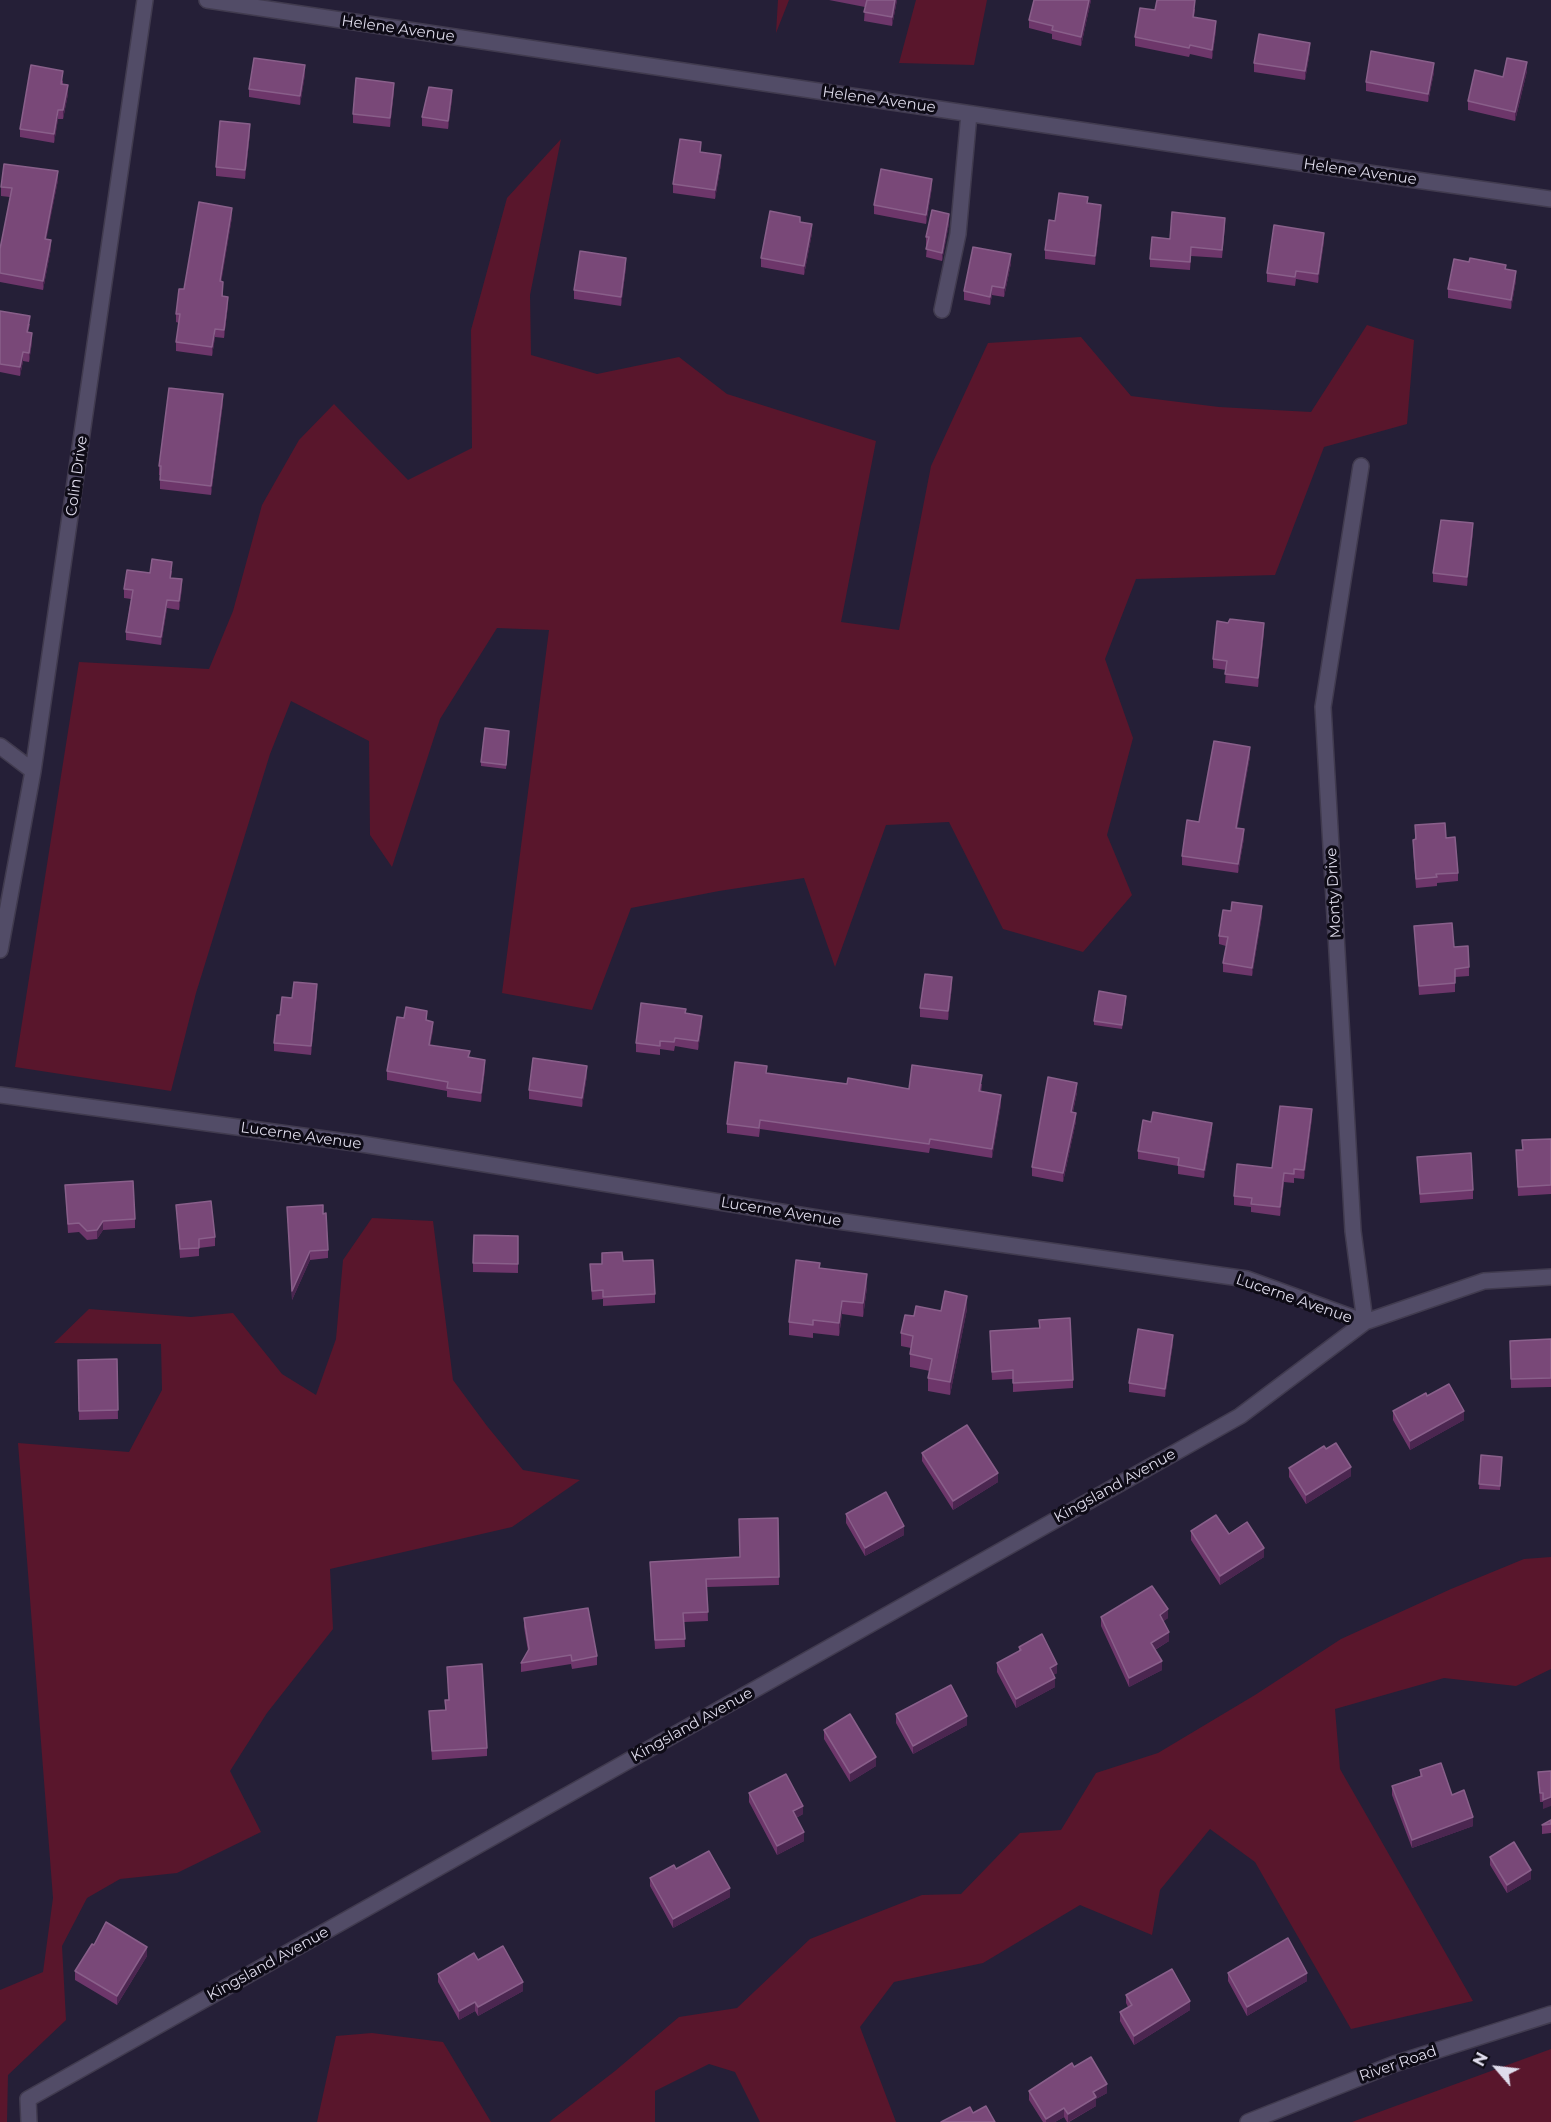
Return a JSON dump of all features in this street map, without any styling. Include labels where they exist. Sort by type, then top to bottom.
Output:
[{"type":"street","name":"Colin Drive","points":[[0,950],[33,771],[145,0]]},
{"type":"street","name":"Helene Avenue","points":[[207,0],[1551,199]]},
{"type":"street","points":[[942,310],[958,234],[969,114]]},
{"type":"street","name":"Monty Drive","points":[[1361,466],[1323,707],[1353,1231],[1365,1322]]},
{"type":"street","points":[[0,746],[33,771]]},
{"type":"street","name":"Lucerne Avenue","points":[[0,1095],[362,1144],[824,1219],[1246,1279],[1365,1322],[1484,1281],[1551,1277]]},
{"type":"street","name":"Kingsland Avenue","points":[[29,2122],[28,2099],[1240,1416],[1365,1322]]},
{"type":"street","name":"River Road","points":[[1248,2122],[1394,2064],[1551,2014]]},
{"type":"shaded area","points":[[778,0],[789,0],[776,33]]},
{"type":"shaded area","points":[[916,0],[987,0],[974,65],[899,63]]},
{"type":"shaded area","points":[[561,139],[530,295],[531,355],[597,374],[679,357],[727,394],[876,441],[841,622],[899,630],[931,466],[988,343],[1081,337],[1131,396],[1219,407],[1311,412],[1367,325],[1414,340],[1407,424],[1324,447],[1275,575],[1136,579],[1105,659],[1133,738],[1107,835],[1132,895],[1083,952],[1003,929],[949,822],[886,825],[835,967],[804,878],[631,908],[592,1010],[502,993],[549,630],[497,628],[440,719],[392,867],[370,835],[369,741],[291,701],[270,754],[196,993],[171,1091],[15,1067],[79,662],[209,669],[233,611],[262,505],[299,440],[334,404],[408,480],[472,448],[471,330],[507,198]]},
{"type":"shaded area","points":[[372,1218],[433,1221],[453,1380],[523,1470],[580,1480],[512,1527],[330,1569],[333,1629],[267,1713],[230,1771],[261,1832],[177,1873],[120,1879],[87,1898],[62,1946],[66,2020],[8,2075],[7,2122],[0,2122],[0,1990],[43,1972],[53,1898],[18,1443],[129,1452],[162,1390],[161,1344],[54,1343],[89,1309],[191,1317],[233,1313],[282,1374],[316,1395],[336,1339],[343,1260]]},
{"type":"shaded area","points":[[1551,1557],[1551,1669],[1516,1686],[1444,1678],[1335,1709],[1340,1769],[1473,2001],[1351,2029],[1255,1862],[1210,1829],[1160,1890],[1152,1935],[1080,1905],[983,1963],[894,1982],[860,2027],[896,2122],[760,2122],[735,2072],[709,2064],[655,2091],[655,2122],[549,2122],[679,2017],[737,2008],[810,1939],[922,1895],[961,1894],[1020,1833],[1061,1830],[1096,1773],[1158,1753],[1255,1695],[1341,1639],[1524,1559]]},
{"type":"shaded area","points":[[372,2033],[443,2042],[491,2122],[317,2122],[336,2036]]},
{"type":"shaded area","points":[[1551,2049],[1551,2122],[1352,2122]]},
{"type":"building","points":[[867,0],[895,0],[892,17],[864,12]]},
{"type":"building","points":[[1034,0],[1089,0],[1081,37],[1052,30],[1053,26],[1029,20]]},
{"type":"building","points":[[1157,0],[1195,0],[1193,17],[1216,21],[1212,50],[1190,45],[1189,48],[1135,37],[1140,8],[1155,10]]},
{"type":"building","points":[[1259,34],[1310,43],[1305,71],[1254,63]]},
{"type":"building","points":[[1371,51],[1434,63],[1428,94],[1366,82]]},
{"type":"building","points":[[254,58],[305,65],[300,96],[249,89]]},
{"type":"building","points":[[1507,58],[1527,62],[1515,112],[1468,101],[1475,70],[1503,77]]},
{"type":"building","points":[[31,65],[63,71],[61,84],[68,85],[63,110],[58,110],[54,134],[20,129]]},
{"type":"building","points":[[356,78],[394,83],[390,118],[353,114]]},
{"type":"building","points":[[429,87],[452,90],[448,121],[422,117]]},
{"type":"building","points":[[220,121],[250,124],[245,170],[216,167]]},
{"type":"building","points":[[680,139],[701,142],[700,152],[721,155],[715,190],[673,184]]},
{"type":"building","points":[[4,164],[58,171],[45,239],[51,240],[43,281],[0,273],[0,249],[12,188],[1,187]]},
{"type":"building","points":[[881,169],[932,179],[926,215],[874,205]]},
{"type":"building","points":[[1059,193],[1088,197],[1087,203],[1101,205],[1095,256],[1045,250],[1049,220],[1055,221]]},
{"type":"building","points":[[199,202],[232,208],[220,281],[223,282],[222,296],[228,297],[224,330],[215,329],[212,347],[176,342],[180,314],[176,314],[179,289],[184,289]]},
{"type":"building","points":[[932,210],[949,214],[942,253],[926,249],[929,237],[926,237]]},
{"type":"building","points":[[770,211],[800,217],[800,222],[812,224],[804,266],[761,258]]},
{"type":"building","points":[[1172,212],[1225,218],[1222,250],[1191,247],[1190,262],[1150,259],[1152,237],[1170,239]]},
{"type":"building","points":[[1274,225],[1324,233],[1318,274],[1296,271],[1295,277],[1267,273]]},
{"type":"building","points":[[973,247],[1011,254],[1004,288],[992,286],[990,297],[964,291]]},
{"type":"building","points":[[580,251],[626,258],[621,297],[574,290]]},
{"type":"building","points":[[1470,258],[1506,265],[1505,269],[1516,271],[1511,300],[1448,289],[1454,259],[1469,262]]},
{"type":"building","points":[[0,311],[30,316],[27,332],[32,333],[29,353],[23,352],[20,367],[0,364]]},
{"type":"building","points":[[169,388],[223,394],[211,486],[160,480],[161,466],[159,466]]},
{"type":"building","points":[[1441,520],[1473,523],[1467,577],[1433,573]]},
{"type":"building","points":[[152,559],[172,562],[170,578],[182,579],[179,601],[167,600],[161,637],[126,632],[133,590],[124,589],[127,570],[150,573]]},
{"type":"building","points":[[1230,619],[1264,623],[1258,678],[1225,674],[1227,661],[1213,659],[1217,621],[1228,623]]},
{"type":"building","points":[[485,728],[509,731],[506,765],[481,762]]},
{"type":"building","points":[[1214,741],[1250,747],[1236,828],[1244,829],[1238,864],[1182,856],[1187,820],[1199,822]]},
{"type":"building","points":[[1445,823],[1446,838],[1455,837],[1458,873],[1436,874],[1437,877],[1416,879],[1413,840],[1416,839],[1415,825]]},
{"type":"building","points":[[1232,902],[1262,906],[1252,968],[1223,963],[1228,937],[1219,936],[1223,910],[1231,911]]},
{"type":"building","points":[[1452,923],[1454,947],[1468,946],[1469,967],[1455,969],[1455,983],[1419,986],[1414,926]]},
{"type":"building","points":[[925,974],[952,977],[948,1011],[920,1008]]},
{"type":"building","points":[[294,982],[317,984],[311,1046],[274,1043],[277,1015],[280,1015],[282,997],[292,998]]},
{"type":"building","points":[[1099,991],[1126,996],[1122,1025],[1094,1021]]},
{"type":"building","points":[[641,1003],[686,1009],[685,1013],[702,1016],[698,1041],[675,1038],[674,1042],[660,1041],[660,1046],[636,1043]]},
{"type":"building","points":[[406,1007],[427,1011],[426,1020],[433,1022],[429,1045],[470,1051],[468,1057],[485,1060],[481,1093],[447,1088],[448,1082],[387,1071],[397,1017],[404,1018]]},
{"type":"building","points":[[533,1058],[587,1066],[582,1098],[529,1090]]},
{"type":"building","points":[[735,1062],[767,1066],[766,1073],[847,1084],[848,1078],[909,1089],[912,1065],[982,1075],[979,1091],[1001,1095],[992,1149],[930,1139],[929,1144],[760,1120],[759,1128],[727,1124]]},
{"type":"building","points":[[1048,1077],[1077,1083],[1071,1112],[1076,1113],[1063,1173],[1032,1167]]},
{"type":"building","points":[[1280,1106],[1312,1109],[1304,1170],[1294,1169],[1294,1174],[1284,1173],[1280,1207],[1251,1204],[1252,1198],[1234,1196],[1237,1164],[1272,1168]]},
{"type":"building","points":[[1153,1112],[1212,1123],[1204,1170],[1178,1165],[1179,1158],[1138,1151],[1143,1120],[1151,1122]]},
{"type":"building","points":[[1551,1139],[1551,1185],[1518,1187],[1516,1150],[1523,1150],[1522,1140]]},
{"type":"building","points":[[1471,1153],[1473,1190],[1420,1194],[1417,1157]]},
{"type":"building","points":[[133,1181],[135,1219],[103,1221],[97,1230],[87,1231],[79,1223],[68,1224],[65,1185]]},
{"type":"building","points":[[211,1201],[215,1237],[199,1239],[199,1248],[180,1249],[176,1205]]},
{"type":"building","points":[[323,1205],[323,1214],[326,1213],[328,1250],[310,1251],[292,1291],[287,1207]]},
{"type":"building","points":[[474,1235],[518,1236],[518,1264],[473,1263]]},
{"type":"building","points":[[622,1252],[623,1261],[653,1260],[655,1294],[603,1297],[603,1290],[592,1291],[590,1264],[602,1264],[602,1253]]},
{"type":"building","points":[[796,1260],[820,1263],[819,1268],[867,1274],[863,1303],[842,1301],[839,1323],[813,1320],[813,1325],[789,1322]]},
{"type":"building","points":[[945,1291],[967,1296],[950,1382],[928,1378],[932,1359],[910,1354],[913,1336],[901,1333],[905,1315],[914,1316],[916,1306],[941,1311]]},
{"type":"building","points":[[1070,1318],[1073,1380],[1013,1383],[1013,1370],[992,1372],[990,1331],[1040,1328],[1039,1320]]},
{"type":"building","points":[[1138,1329],[1173,1335],[1165,1389],[1129,1383]]},
{"type":"building","points":[[1551,1339],[1551,1378],[1511,1379],[1510,1341]]},
{"type":"building","points":[[117,1359],[118,1410],[79,1411],[78,1360]]},
{"type":"building","points":[[1449,1384],[1464,1411],[1410,1441],[1393,1411],[1426,1393],[1427,1396]]},
{"type":"building","points":[[967,1425],[998,1473],[953,1501],[922,1453]]},
{"type":"building","points":[[1336,1443],[1351,1467],[1306,1495],[1289,1468],[1324,1446],[1326,1449]]},
{"type":"building","points":[[1481,1455],[1502,1457],[1500,1486],[1479,1484]]},
{"type":"building","points":[[886,1492],[904,1526],[865,1548],[846,1514]]},
{"type":"building","points":[[1216,1515],[1229,1534],[1247,1522],[1264,1548],[1220,1576],[1191,1531]]},
{"type":"building","points":[[778,1518],[779,1577],[706,1579],[708,1612],[683,1613],[685,1639],[655,1640],[650,1562],[740,1557],[739,1519]]},
{"type":"building","points":[[1152,1586],[1168,1609],[1160,1615],[1169,1632],[1151,1643],[1162,1661],[1129,1678],[1101,1617]]},
{"type":"building","points":[[588,1608],[597,1656],[572,1661],[571,1655],[521,1663],[529,1649],[524,1618]]},
{"type":"building","points":[[1042,1634],[1057,1664],[1050,1668],[1055,1678],[1016,1699],[997,1663],[1021,1650],[1019,1647]]},
{"type":"building","points":[[482,1664],[487,1748],[432,1751],[429,1711],[446,1710],[445,1700],[449,1700],[447,1667]]},
{"type":"building","points":[[951,1685],[967,1716],[913,1746],[896,1714]]},
{"type":"building","points":[[850,1714],[876,1757],[850,1773],[824,1730]]},
{"type":"building","points":[[1441,1763],[1452,1795],[1464,1790],[1473,1817],[1412,1840],[1392,1786],[1422,1776],[1420,1770]]},
{"type":"building","points":[[1551,1771],[1551,1797],[1543,1800],[1538,1772]]},
{"type":"building","points":[[786,1774],[803,1806],[793,1811],[804,1832],[777,1846],[749,1793]]},
{"type":"building","points":[[1514,1842],[1531,1870],[1507,1885],[1490,1857]]},
{"type":"building","points":[[709,1851],[730,1888],[673,1919],[650,1878],[674,1865],[676,1869]]},
{"type":"building","points":[[106,1922],[147,1947],[117,1996],[75,1971],[92,1944],[94,1945]]},
{"type":"building","points":[[1288,1938],[1307,1973],[1247,2007],[1228,1973]]},
{"type":"building","points":[[503,1946],[523,1982],[478,2007],[475,2002],[459,2011],[438,1974],[474,1953],[478,1960]]},
{"type":"building","points":[[1172,1969],[1190,2001],[1134,2036],[1120,2012],[1132,2005],[1126,1995]]},
{"type":"building","points":[[1091,2057],[1107,2084],[1093,2092],[1096,2097],[1068,2114],[1064,2108],[1046,2119],[1029,2091],[1072,2063],[1074,2067]]},
{"type":"building","points":[[986,2106],[995,2122],[941,2122],[970,2107],[973,2113]]}]
